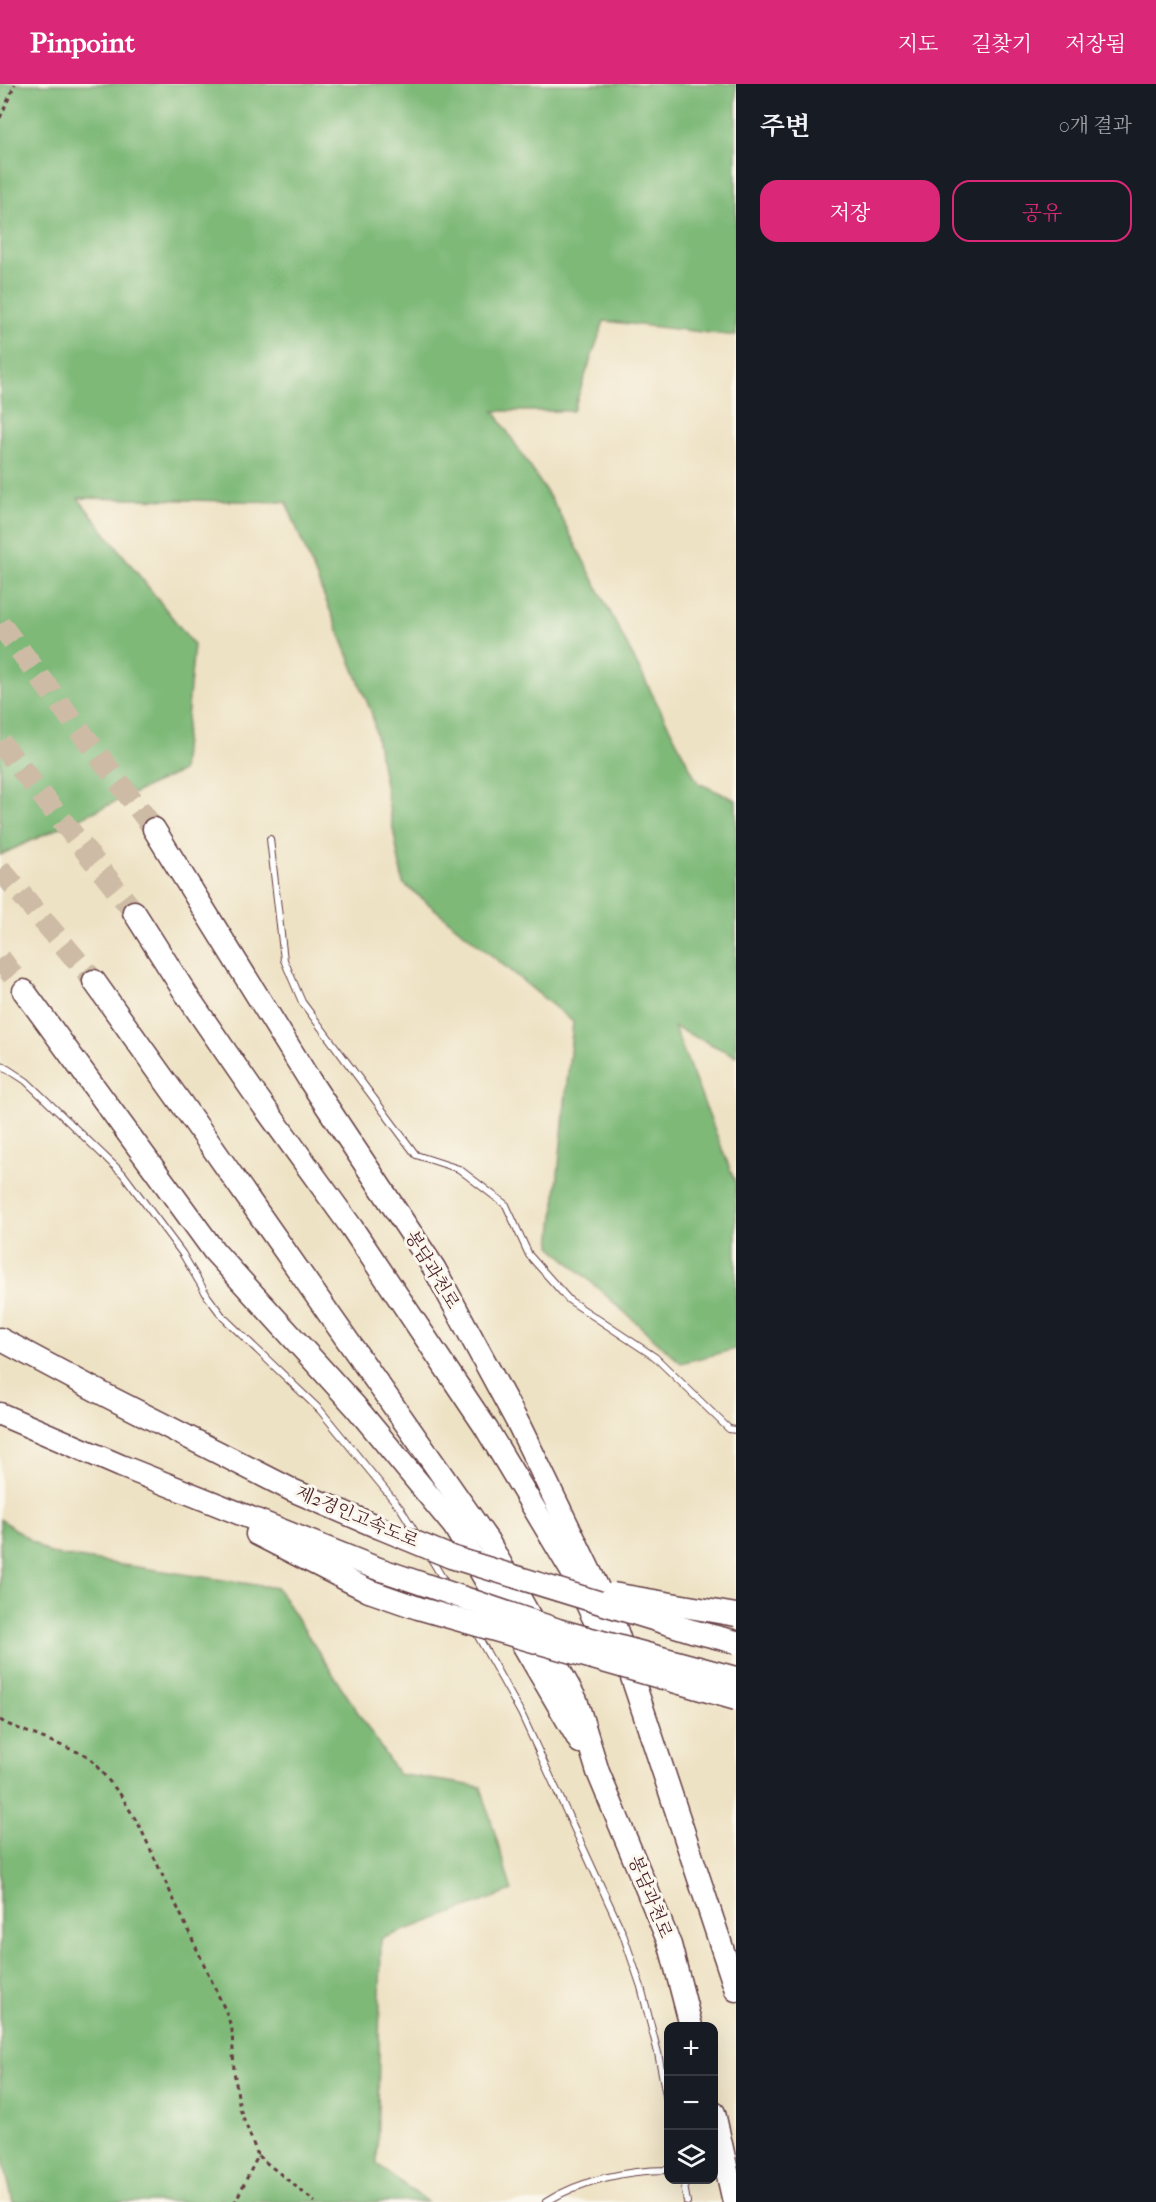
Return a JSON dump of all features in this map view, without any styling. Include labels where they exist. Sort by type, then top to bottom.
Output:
[{"type":"highway","name":"봉담과천로","points":[[154,829],[310,1081],[434,1268],[519,1425],[612,1617],[736,1990]]},
{"type":"highway","name":"봉담과천로","points":[[134,912],[186,994],[352,1228],[486,1428],[571,1570],[653,1742]]},
{"type":"highway","name":"봉담과천로","points":[[94,981],[488,1541],[576,1700],[598,1772],[670,1945],[690,2022]]},
{"type":"highway","name":"봉담과천로","points":[[24,991],[214,1251],[355,1406],[454,1526],[598,1772]]},
{"type":"highway","name":"제2경인고속도로","points":[[0,1340],[292,1490],[345,1514],[451,1557],[692,1631],[736,1642]]},
{"type":"highway","name":"제2경인고속도로","points":[[0,1414],[121,1466],[376,1568],[558,1630],[736,1678]]},
{"type":"highway","points":[[121,1466],[369,1591],[418,1608],[736,1699]]},
{"type":"highway","points":[[378,1527],[628,1598],[736,1615]]},
{"type":"highway","points":[[715,2130],[717,2202]]},
{"type":"highway","points":[[718,2130],[734,2202]]},
{"type":"lane","points":[[270,839],[284,960],[302,1002],[416,1155],[459,1169],[506,1205],[529,1255],[569,1300],[655,1357],[729,1429],[736,1430]]},
{"type":"lane","points":[[0,1064],[26,1081],[123,1174],[182,1253],[208,1297],[223,1317],[320,1410],[401,1509],[460,1606]]},
{"type":"lane","points":[[465,1616],[521,1713],[623,1934],[641,1987],[664,2085]]},
{"type":"lane","points":[[546,2202],[585,2183],[624,2175],[664,2171]]},
{"type":"lane","points":[[684,2184],[687,2202]]},
{"type":"path","points":[[0,118],[15,84]]},
{"type":"path","points":[[0,1720],[88,1756],[120,1794],[140,1827],[228,2014],[232,2030],[234,2071],[240,2109],[258,2156],[315,2202]]},
{"type":"path","points":[[235,2202],[258,2156]]},
{"type":"green space","points":[[0,84],[736,84],[736,336],[604,321],[573,411],[494,411],[556,507],[698,783],[736,800],[736,1056],[674,1027],[736,1184],[736,1349],[681,1363],[551,1246],[573,1022],[403,883],[372,714],[286,502],[78,498],[194,645],[182,771],[0,855]]},
{"type":"green space","points":[[0,1519],[51,1554],[277,1588],[398,1774],[481,1787],[512,1891],[381,1939],[377,2164],[427,2202],[230,2202],[221,2199],[219,2202],[13,2202],[0,2147]]},
{"type":"tunnel","points":[[0,624],[154,829]]},
{"type":"tunnel","points":[[0,742],[134,912]]},
{"type":"tunnel","points":[[0,869],[94,981]]},
{"type":"tunnel","points":[[0,958],[24,991]]}]
